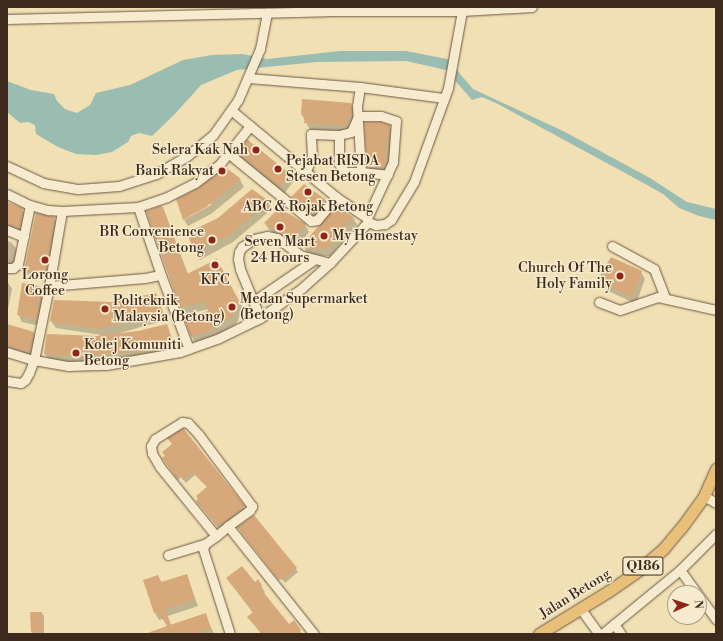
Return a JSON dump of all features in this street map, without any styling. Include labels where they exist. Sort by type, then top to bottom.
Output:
[{"type":"main road","name":"Jalan Betong","points":[[539,634],[609,591],[658,553],[681,528],[704,496],[716,469]]},
{"type":"street","points":[[7,19],[267,13],[327,9],[462,11],[532,7]]},
{"type":"street","points":[[231,110],[336,197],[367,220],[376,225],[385,224],[392,220],[414,182],[448,88],[462,11]]},
{"type":"street","points":[[7,166],[43,183],[78,189],[119,186],[156,174],[187,156],[213,134],[231,110],[250,75],[260,49],[267,13]]},
{"type":"street","points":[[250,75],[444,98]]},
{"type":"street","points":[[360,87],[357,106],[361,172]]},
{"type":"street","points":[[306,171],[312,156],[310,134],[339,135],[352,132],[358,116]]},
{"type":"street","points":[[7,352],[34,360],[68,366],[106,365],[139,360],[189,349],[219,338],[260,318],[302,288],[330,263],[367,220],[393,162],[396,121],[381,116],[358,116]]},
{"type":"street","points":[[7,194],[30,206],[48,210],[138,207],[167,197],[195,183],[219,165],[250,126]]},
{"type":"street","points":[[339,135],[339,163],[341,168],[346,172],[388,175]]},
{"type":"street","points":[[228,153],[311,221],[318,220],[336,197]]},
{"type":"street","points":[[7,268],[13,268],[18,264],[30,206]]},
{"type":"street","points":[[138,207],[189,349]]},
{"type":"street","points":[[7,381],[21,383],[26,380],[34,360],[62,210]]},
{"type":"street","points":[[7,230],[24,238]]},
{"type":"street","points":[[260,318],[238,258],[242,247],[254,239],[267,236],[277,238],[300,255],[330,263]]},
{"type":"street","points":[[612,246],[654,269],[665,298]]},
{"type":"street","points":[[254,301],[315,259]]},
{"type":"street","points":[[49,286],[145,278],[161,274]]},
{"type":"street","points":[[599,302],[620,310],[658,296],[716,310]]},
{"type":"street","points":[[168,555],[205,544],[216,536],[228,526],[250,510],[252,506],[188,423],[182,422],[156,439],[151,446],[152,454],[160,467],[216,536]]},
{"type":"street","points":[[704,496],[716,503]]},
{"type":"street","points":[[228,526],[314,634]]},
{"type":"street","points":[[580,608],[600,634],[680,570],[716,534]]},
{"type":"street","points":[[205,544],[203,554],[230,634]]},
{"type":"street","points":[[680,570],[691,585]]},
{"type":"street","points":[[707,607],[716,619]]},
{"type":"street","points":[[614,624],[621,634]]},
{"type":"water","points":[[340,51],[406,51],[447,59],[473,89],[565,132],[650,178],[687,202],[716,209],[716,220],[699,216],[679,208],[663,194],[498,104],[482,97],[472,100],[446,70],[406,61],[317,62],[237,70],[201,85],[174,115],[152,136],[139,133],[131,136],[128,142],[112,152],[96,155],[76,154],[58,147],[36,134],[35,125],[28,122],[20,123],[7,112],[7,81],[31,90],[54,94],[57,101],[65,109],[77,113],[90,105],[96,93],[130,85],[183,60],[212,55],[242,54],[267,59]]},
{"type":"building","points":[[302,99],[351,103],[352,116],[348,118],[347,126],[304,123],[305,115],[301,115]]},
{"type":"building","points":[[364,122],[381,122],[390,125],[388,142],[386,142],[386,163],[384,168],[367,167]]},
{"type":"building","points":[[246,140],[248,140],[290,174],[280,188],[237,152]]},
{"type":"building","points":[[225,167],[241,179],[206,207],[183,220],[176,199],[198,188]]},
{"type":"building","points":[[304,184],[325,199],[314,213],[291,197]]},
{"type":"building","points":[[252,189],[269,201],[229,235],[195,253],[187,233],[218,218]]},
{"type":"building","points":[[7,202],[23,208],[19,228],[7,224]]},
{"type":"building","points":[[160,206],[163,207],[187,274],[217,259],[239,301],[232,317],[208,331],[191,337],[184,318],[208,311],[205,301],[180,308],[146,211]]},
{"type":"building","points":[[336,206],[353,217],[326,249],[309,249],[302,245]]},
{"type":"building","points":[[279,208],[306,224],[293,240],[264,223]]},
{"type":"building","points":[[36,213],[55,217],[45,275],[24,271]]},
{"type":"building","name":"Church Of The Holy Family","points":[[611,257],[642,271],[632,297],[597,281]]},
{"type":"building","points":[[22,283],[43,287],[36,319],[17,315]]},
{"type":"building","points":[[156,293],[163,312],[99,329],[50,321],[54,300],[113,302]]},
{"type":"building","points":[[7,324],[34,332],[30,352],[7,346]]},
{"type":"building","points":[[167,324],[174,344],[146,351],[78,357],[44,354],[47,334],[98,336],[138,331]]},
{"type":"building","points":[[183,428],[245,506],[217,526],[196,501],[198,499],[196,496],[207,487],[193,472],[183,480],[179,475],[176,477],[162,458],[165,456],[162,452],[172,444],[167,438]]},
{"type":"building","points":[[254,515],[297,568],[282,580],[279,576],[277,578],[237,527]]},
{"type":"building","points":[[242,566],[255,582],[258,579],[262,585],[260,588],[289,624],[294,620],[301,630],[296,634],[262,634],[247,617],[253,612],[226,578]]},
{"type":"building","points":[[187,574],[195,599],[165,609],[170,625],[206,613],[211,629],[195,634],[145,634],[167,626],[158,612],[154,613],[143,580],[158,575],[161,582]]},
{"type":"building","points":[[30,612],[42,612],[43,632],[31,632]]},
{"type":"place","name":"Selera Kak Nah","points":[[256,150]]},
{"type":"place","name":"Pejabat RISDA Stesen Betong","points":[[278,169]]},
{"type":"place","name":"Bank Rakyat","points":[[222,171]]},
{"type":"place","name":"ABC & Rojak Betong","points":[[308,192]]},
{"type":"place","name":"Seven Mart 24 Hours","points":[[280,227]]},
{"type":"place","name":"My Homestay","points":[[324,236]]},
{"type":"place","name":"BR Convenience Betong","points":[[212,240]]},
{"type":"place","name":"Lorong Coffee","points":[[45,260]]},
{"type":"place","name":"KFC","points":[[215,265]]},
{"type":"place","name":"Church Of The Holy Family","points":[[620,276]]},
{"type":"place","name":"Medan Supermarket (Betong)","points":[[232,307]]},
{"type":"place","name":"Politeknik Malaysia (Betong)","points":[[105,309]]},
{"type":"place","name":"Kolej Komuniti Betong","points":[[76,353]]}]
